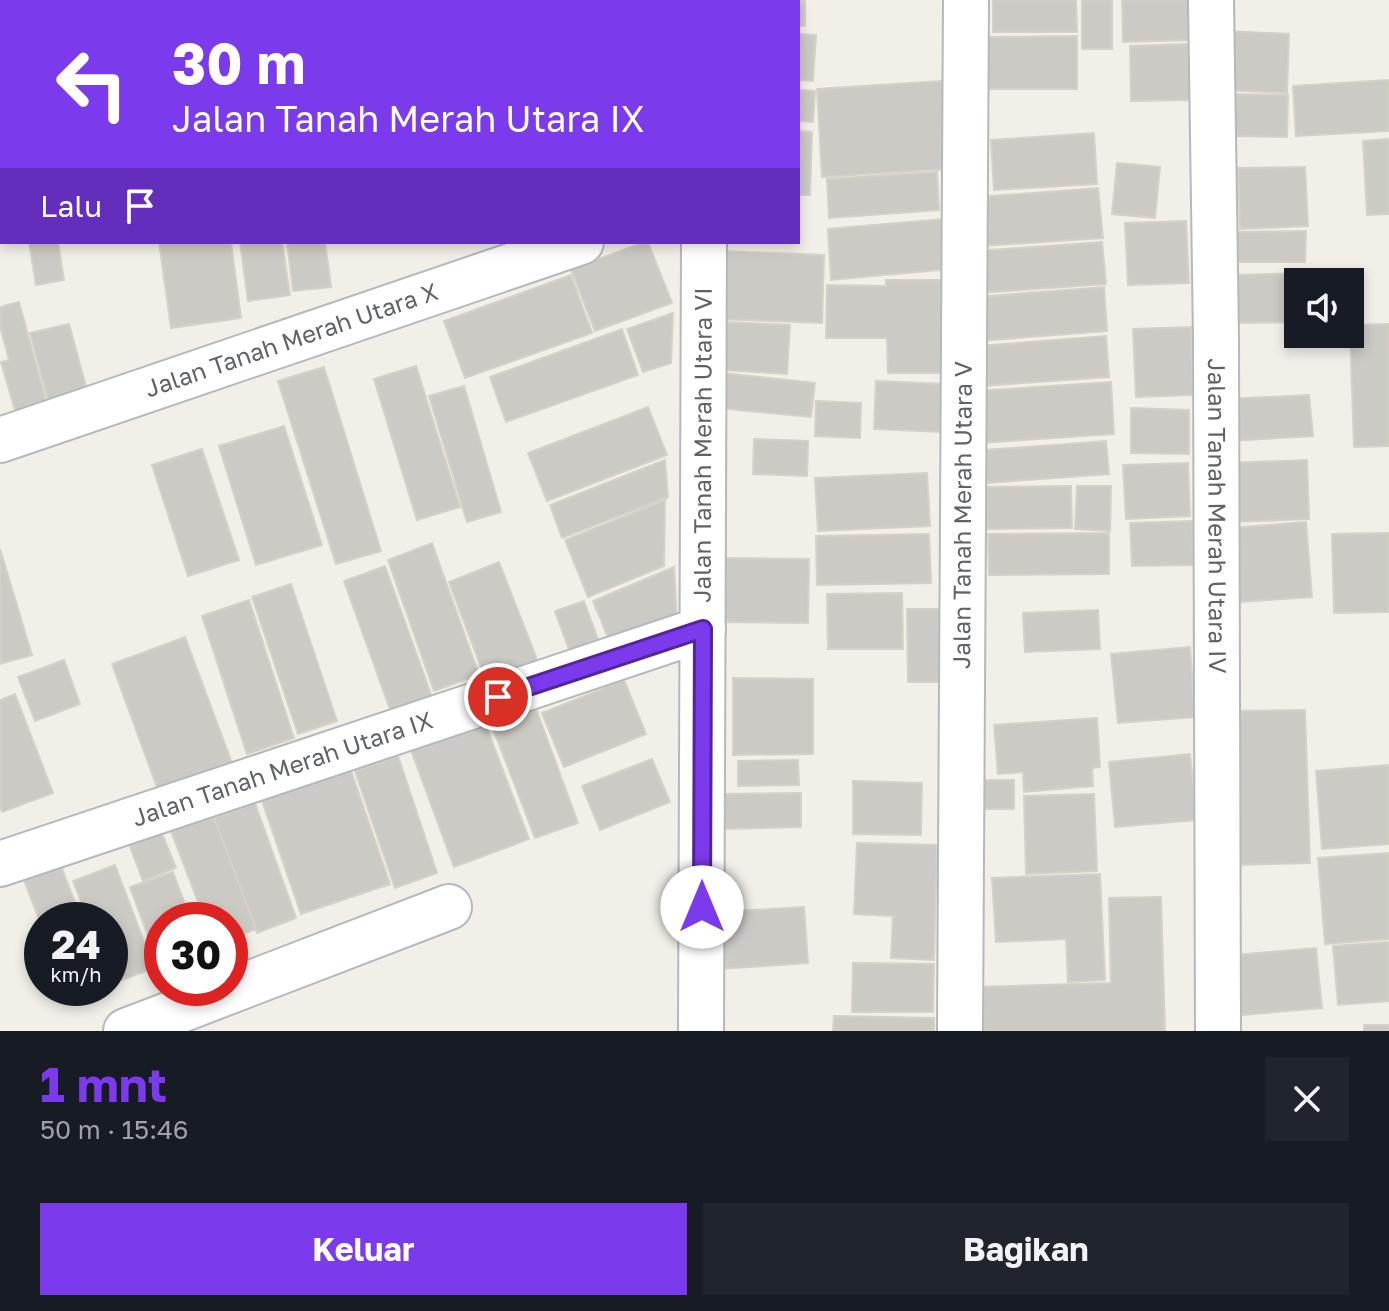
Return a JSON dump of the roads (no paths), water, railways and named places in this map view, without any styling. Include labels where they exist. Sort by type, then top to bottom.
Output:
[{"type":"street","name":"Jalan Tanah Merah Utara V","points":[[960,1031],[966,0]]},
{"type":"street","name":"Jalan Tanah Merah Utara IV","points":[[1211,0],[1216,338],[1218,1031]]},
{"type":"street","name":"Jalan Tanah Merah Utara X","points":[[0,440],[575,244]]},
{"type":"street","name":"Jalan Tanah Merah Utara VI","points":[[701,1031],[704,244]]},
{"type":"street","name":"Jalan Tanah Merah Utara IX","points":[[0,864],[703,629]]},
{"type":"street","points":[[126,1031],[449,907]]}]
